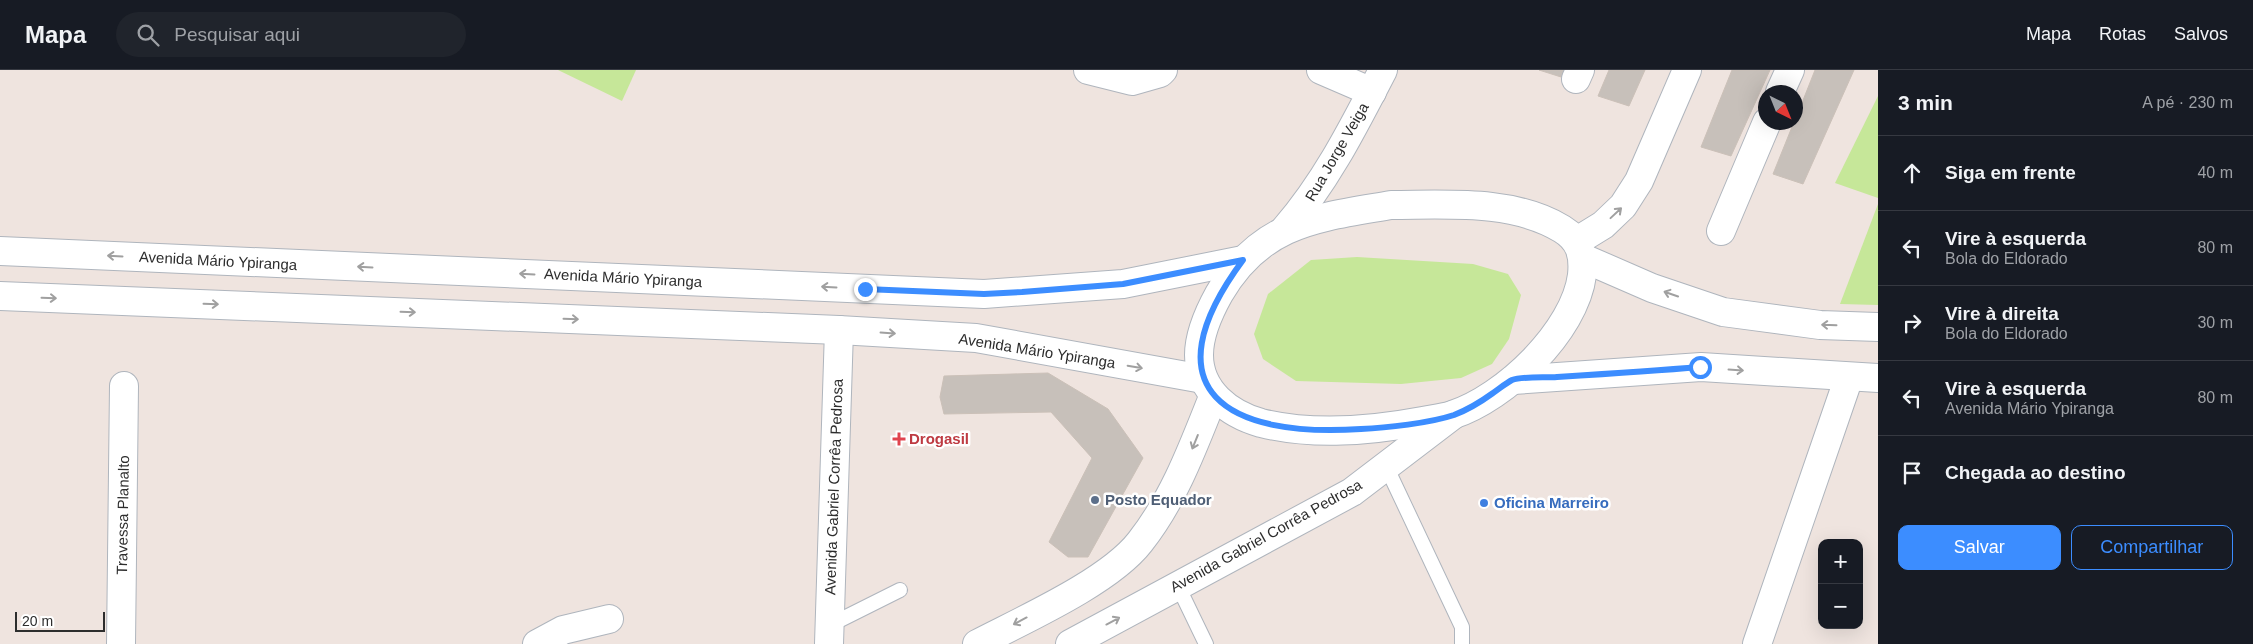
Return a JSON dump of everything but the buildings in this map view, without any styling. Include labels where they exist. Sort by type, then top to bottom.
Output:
[{"type":"main road","points":[[1088,70],[1132,81],[1160,73],[1163,70]]},
{"type":"main road","points":[[1321,70],[1377,81]]},
{"type":"main road","points":[[1687,70],[1639,181],[1623,206],[1580,250],[1581,282],[1573,306],[1559,331],[1538,356],[1513,380],[1486,398],[1453,415],[1378,428],[1312,431],[1280,428],[1252,420],[1232,410],[1208,388],[1199,356],[1203,330],[1226,282],[1243,260],[1261,244],[1284,229],[1338,214],[1391,205],[1446,205],[1494,208],[1519,212],[1562,229],[1580,250],[1652,288],[1723,312],[1820,325],[1878,327]]},
{"type":"main road","points":[[1783,85],[1790,70]]},
{"type":"main road","name":"Rua Jorge Veiga","points":[[1284,229],[1305,206],[1323,180],[1377,81]]},
{"type":"main road","points":[[1721,231],[1765,130]]},
{"type":"main road","name":"Avenida Mário Ypiranga","points":[[0,251],[984,294],[1123,284],[1243,260]]},
{"type":"main road","name":"Avenida Mário Ypiranga","points":[[0,296],[839,330],[976,338],[1208,388]]},
{"type":"main road","name":"Avenida Gabriel Corrêa Pedrosa","points":[[829,635],[839,330]]},
{"type":"main road","points":[[1513,380],[1700,367],[1878,378]]},
{"type":"main road","points":[[1758,644],[1849,377]]},
{"type":"main road","name":"Travessa Planalto","points":[[121,644],[124,386]]},
{"type":"main road","points":[[977,644],[1063,598],[1112,568],[1139,544],[1173,490],[1208,388]]},
{"type":"main road","name":"Avenida Gabriel Corrêa Pedrosa","points":[[1070,644],[1352,492],[1453,415]]},
{"type":"main road","points":[[538,644],[563,630],[609,619]]},
{"type":"lane","points":[[1386,466],[1462,627],[1462,644]]},
{"type":"lane","points":[[1178,586],[1206,644]]},
{"type":"lane","points":[[829,635],[900,590]]},
{"type":"green space","points":[[558,70],[636,70],[622,101]]},
{"type":"green space","points":[[1878,96],[1878,198],[1835,183]]},
{"type":"green space","points":[[1878,204],[1878,305],[1840,304]]},
{"type":"green space","points":[[1357,257],[1473,264],[1508,274],[1521,295],[1509,339],[1492,364],[1461,378],[1401,384],[1296,381],[1263,359],[1254,334],[1268,294],[1311,260]]},
{"type":"place","name":"Drogasil","points":[[899,439]]},
{"type":"place","name":"Posto Equador","points":[[1095,500]]},
{"type":"place","name":"Oficina Marreiro","points":[[1484,503]]},
{"type":"route","points":[[865,289],[984,294],[1022,292],[1123,284],[1243,260],[1226,282],[1203,330],[1199,356],[1203,379],[1213,397],[1232,410],[1252,420],[1280,428],[1312,431],[1378,428],[1453,415],[1486,398],[1513,380],[1700,367]]}]
